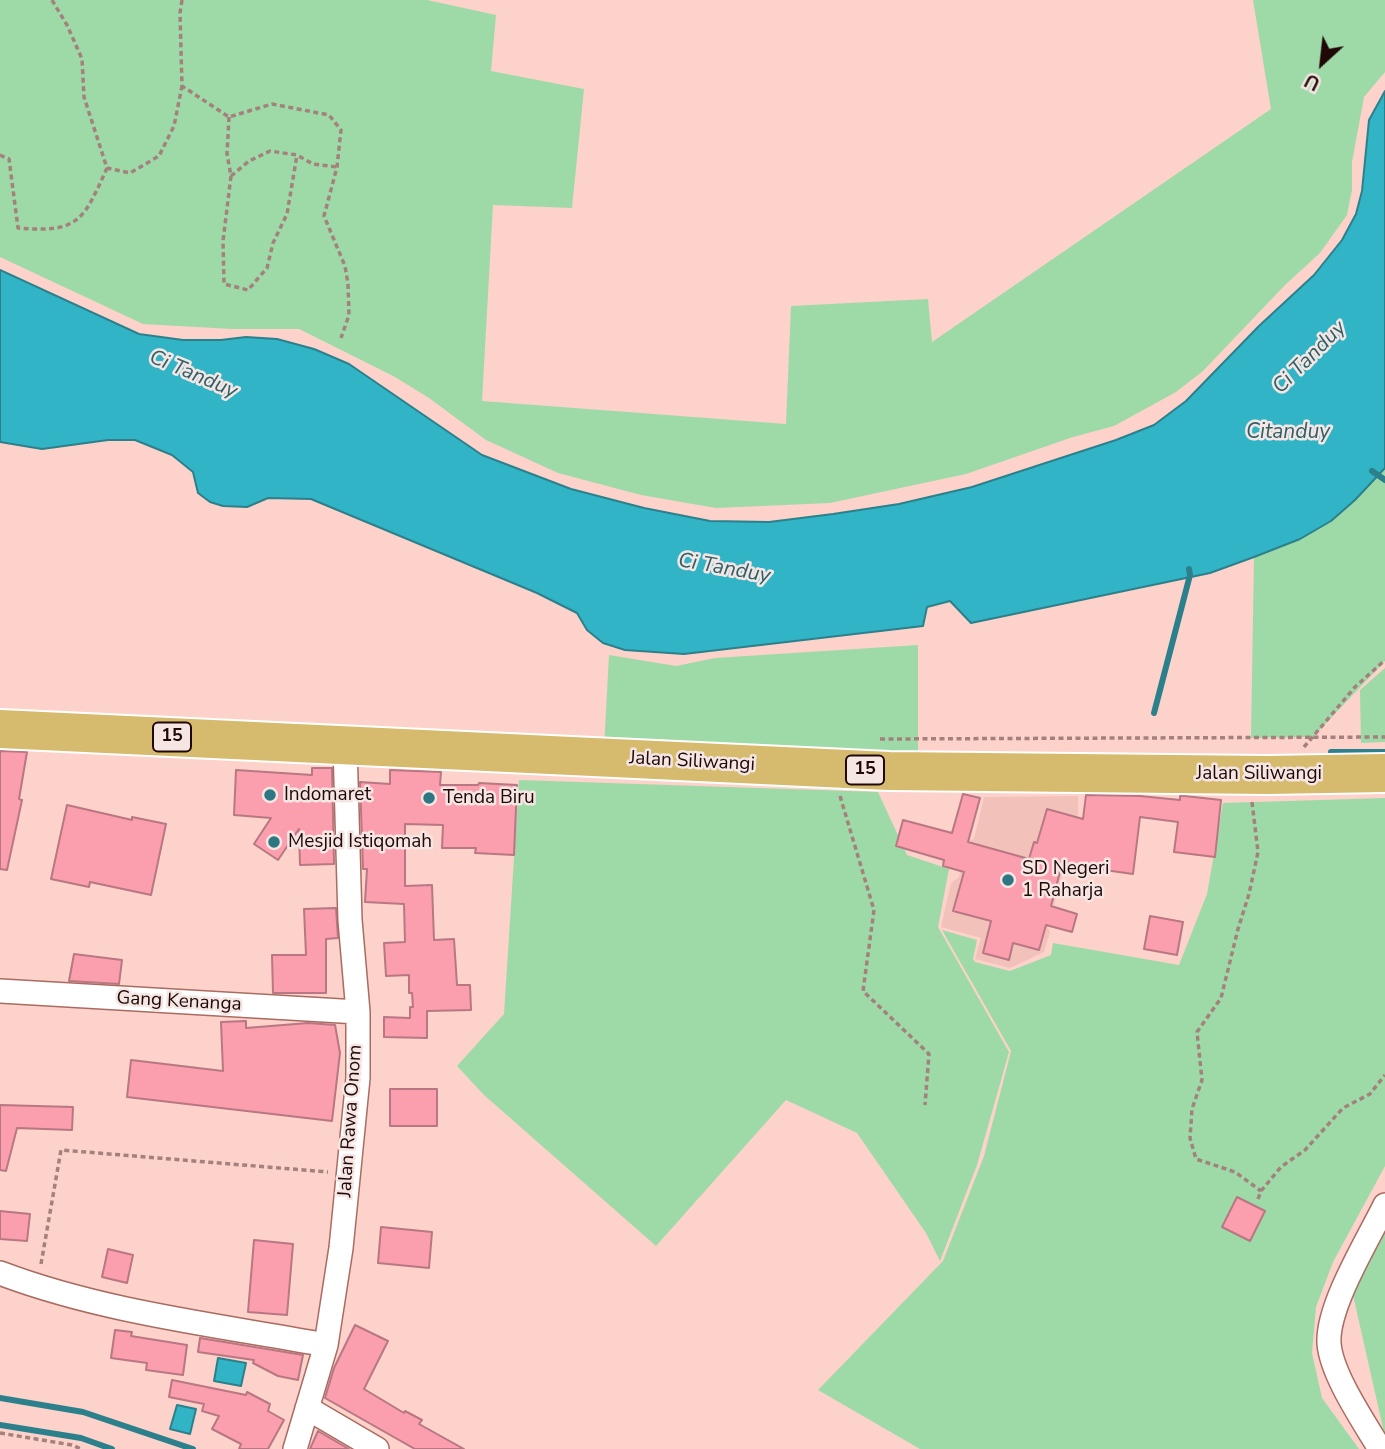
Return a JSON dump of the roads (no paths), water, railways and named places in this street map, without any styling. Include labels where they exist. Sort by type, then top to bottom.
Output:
[{"type":"highway","name":"Jalan Siliwangi","points":[[0,729],[840,769],[1385,773]]},
{"type":"street","name":"Jalan Rawa Onom","points":[[295,1449],[326,1345],[341,1248],[358,1078],[358,1012],[350,920],[345,745]]},
{"type":"street","name":"Gang Kenanga","points":[[0,991],[358,1012]]},
{"type":"street","points":[[1380,1449],[1340,1379],[1329,1346],[1329,1326],[1385,1205]]},
{"type":"street","points":[[0,1273],[37,1286],[143,1312],[326,1345]]},
{"type":"street","points":[[307,1408],[377,1449]]},
{"type":"water","name":"Citanduy","points":[[1385,91],[1385,468],[1331,521],[1300,539],[1210,573],[971,623],[950,601],[927,607],[923,626],[684,654],[625,650],[603,643],[587,630],[577,613],[537,593],[311,499],[268,498],[247,507],[223,506],[210,502],[198,493],[193,472],[172,455],[135,440],[108,440],[42,449],[0,442],[0,270],[139,334],[183,340],[246,337],[277,339],[314,349],[349,364],[482,455],[571,489],[644,508],[710,521],[769,522],[899,504],[972,487],[1154,425],[1186,401],[1259,326],[1314,275],[1342,240],[1356,214],[1362,191],[1369,120]]},
{"type":"water","points":[[218,1358],[246,1363],[241,1386],[214,1381]]},
{"type":"water","points":[[177,1405],[196,1409],[190,1434],[170,1429]]},
{"type":"waterway","points":[[1372,471],[1385,480]]},
{"type":"waterway","points":[[1154,713],[1190,575],[1189,569]]},
{"type":"waterway","points":[[1331,752],[1385,752]]},
{"type":"waterway","points":[[0,1398],[83,1412],[193,1449]]},
{"type":"waterway","points":[[0,1425],[81,1438],[112,1449]]},
{"type":"place","name":"Indomaret","points":[[270,795]]},
{"type":"place","name":"Tenda Biru","points":[[429,798]]},
{"type":"place","name":"Mesjid Istiqomah","points":[[274,842]]},
{"type":"place","name":"SD Negeri 1 Raharja","points":[[1008,880]]},
{"type":"water label","name":"Ci Tanduy","points":[[1310,358]]},
{"type":"water label","name":"Ci Tanduy","points":[[193,375]]},
{"type":"water label","name":"Ci Tanduy","points":[[724,569]]}]
